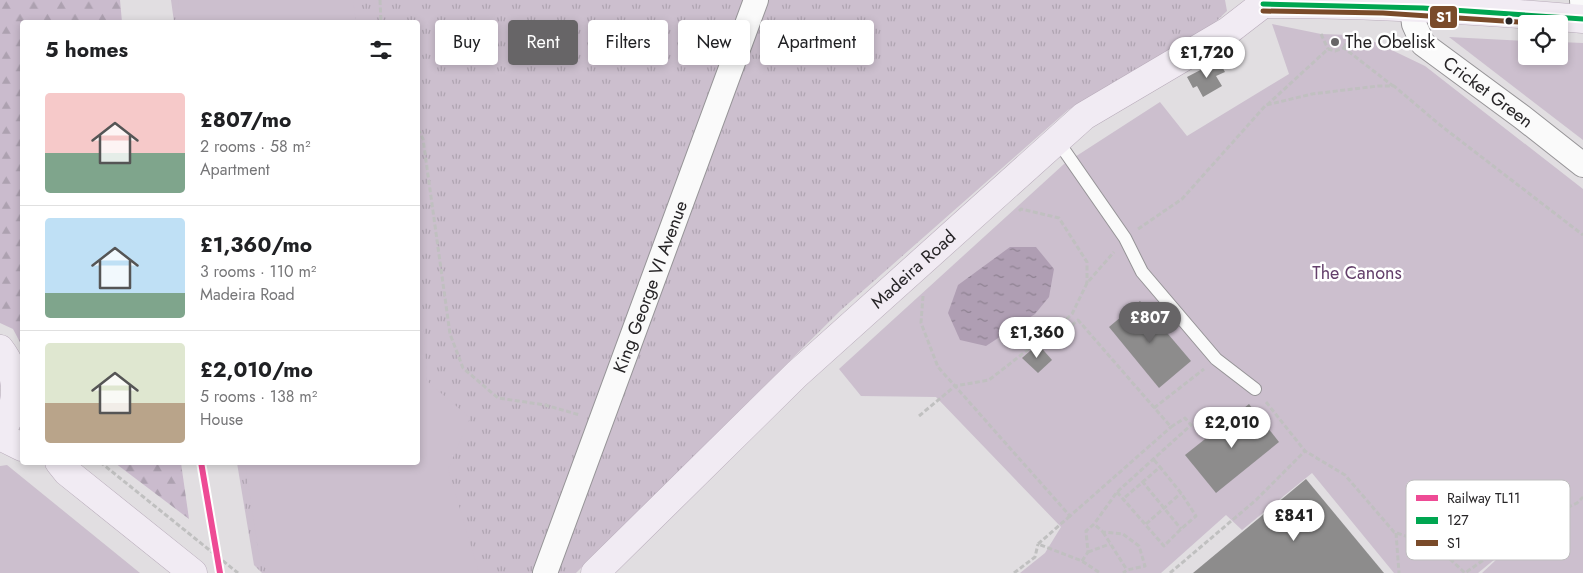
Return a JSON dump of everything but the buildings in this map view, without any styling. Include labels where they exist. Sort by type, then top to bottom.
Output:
[{"type":"main road","points":[[1261,2],[1379,3],[1583,19]]},
{"type":"main road","name":"Madeira Road","points":[[595,573],[797,374],[1084,116],[1228,31],[1261,2]]},
{"type":"main road","points":[[0,349],[12,370],[18,413],[8,421],[0,432]]},
{"type":"main road","points":[[0,436],[20,446]]},
{"type":"main road","points":[[59,466],[193,573]]},
{"type":"street","name":"King George VI Avenue","points":[[544,573],[756,0]]},
{"type":"street","points":[[1582,0],[1583,19]]},
{"type":"street","name":"Cricket Green","points":[[1412,7],[1414,24],[1423,44],[1583,165]]},
{"type":"lane","points":[[1057,140],[1125,238],[1142,272],[1216,359],[1255,389]]},
{"type":"path","points":[[380,0],[381,20]]},
{"type":"path","points":[[1322,34],[1328,49]]},
{"type":"path","points":[[1328,49],[1335,51],[1344,48],[1350,35]]},
{"type":"path","points":[[1344,48],[1583,235]]},
{"type":"path","points":[[920,416],[955,386],[989,380],[1072,314],[1087,283],[1125,238],[1182,199],[1266,105],[1328,49]]},
{"type":"path","points":[[1266,105],[1312,94],[1378,86],[1394,86]]},
{"type":"path","points":[[420,133],[423,138],[450,334],[463,368],[498,398],[545,405],[601,420]]},
{"type":"path","points":[[1014,215],[1021,208],[1059,218],[1087,262],[1087,283]]},
{"type":"path","points":[[930,291],[922,297],[921,324],[938,367],[1070,516]]},
{"type":"path","points":[[1072,314],[1171,427]]},
{"type":"path","points":[[1049,345],[1078,320]]},
{"type":"path","points":[[1154,408],[1216,359]]},
{"type":"path","points":[[1255,389],[1305,451],[1345,475],[1396,533],[1406,536]]},
{"type":"path","points":[[1014,573],[1035,557],[1038,544],[1171,427],[1185,418],[1191,425],[1117,492],[1094,524],[1086,531],[1088,552],[1082,562]]},
{"type":"path","points":[[1173,572],[1256,500],[1305,451]]},
{"type":"path","points":[[1117,492],[1164,546],[1196,516],[1181,493],[1154,460]]},
{"type":"path","points":[[104,465],[238,573]]},
{"type":"path","points":[[1123,499],[1160,467]]},
{"type":"path","points":[[1142,481],[1180,529]]},
{"type":"path","points":[[1146,524],[1181,493]]},
{"type":"path","points":[[1570,506],[1583,497]]},
{"type":"path","points":[[1094,524],[1110,544],[1125,572],[1145,566],[1139,546],[1123,534],[1102,532]]},
{"type":"path","points":[[1396,533],[1398,573]]},
{"type":"path","points":[[1038,544],[1082,562],[1100,573]]},
{"type":"path","points":[[1088,552],[1110,544]]},
{"type":"path","points":[[1451,560],[1465,573],[1484,560]]},
{"type":"green space","points":[[0,0],[120,0],[122,20],[20,20],[20,342],[13,329],[0,323]]},
{"type":"green space","points":[[171,0],[1225,0],[1227,11],[1206,31],[1068,110],[841,310],[576,573],[262,573],[254,565],[237,465],[420,465],[420,20],[174,20]]},
{"type":"green space","points":[[178,0],[353,0],[356,20],[179,20]]},
{"type":"green space","name":"The Canons","points":[[1272,24],[1321,34],[1350,35],[1375,42],[1425,66],[1583,189],[1583,573],[1482,573],[1496,560],[1570,560],[1570,480],[1406,480],[1406,560],[1494,560],[1478,573],[1394,573],[1312,473],[1242,530],[1226,515],[1161,573],[1020,573],[1045,553],[1061,527],[936,397],[861,396],[839,369],[1064,164],[1160,102],[1187,136],[1289,74]]},
{"type":"green space","points":[[1449,37],[1518,41],[1518,65],[1568,65],[1568,42],[1583,43],[1583,140]]},
{"type":"green space","points":[[420,270],[427,381],[470,418],[448,469],[479,573],[271,573],[260,563],[245,465],[420,465]]},
{"type":"green space","points":[[7,465],[140,573],[0,573],[0,466]]},
{"type":"green space","points":[[118,465],[181,465],[189,519]]},
{"type":"water","points":[[1010,247],[1036,247],[1054,269],[1049,297],[1035,314],[986,346],[960,340],[948,313],[958,285]]},
{"type":"rail line","name":"TL11","points":[[202,465],[220,573]]},
{"type":"transit line","name":"127","points":[[1263,4],[1423,8],[1583,19]]},
{"type":"transit line","name":"S1","points":[[1263,11],[1383,13],[1518,22]]},
{"type":"place","name":"The Obelisk","points":[[1335,42]]}]
